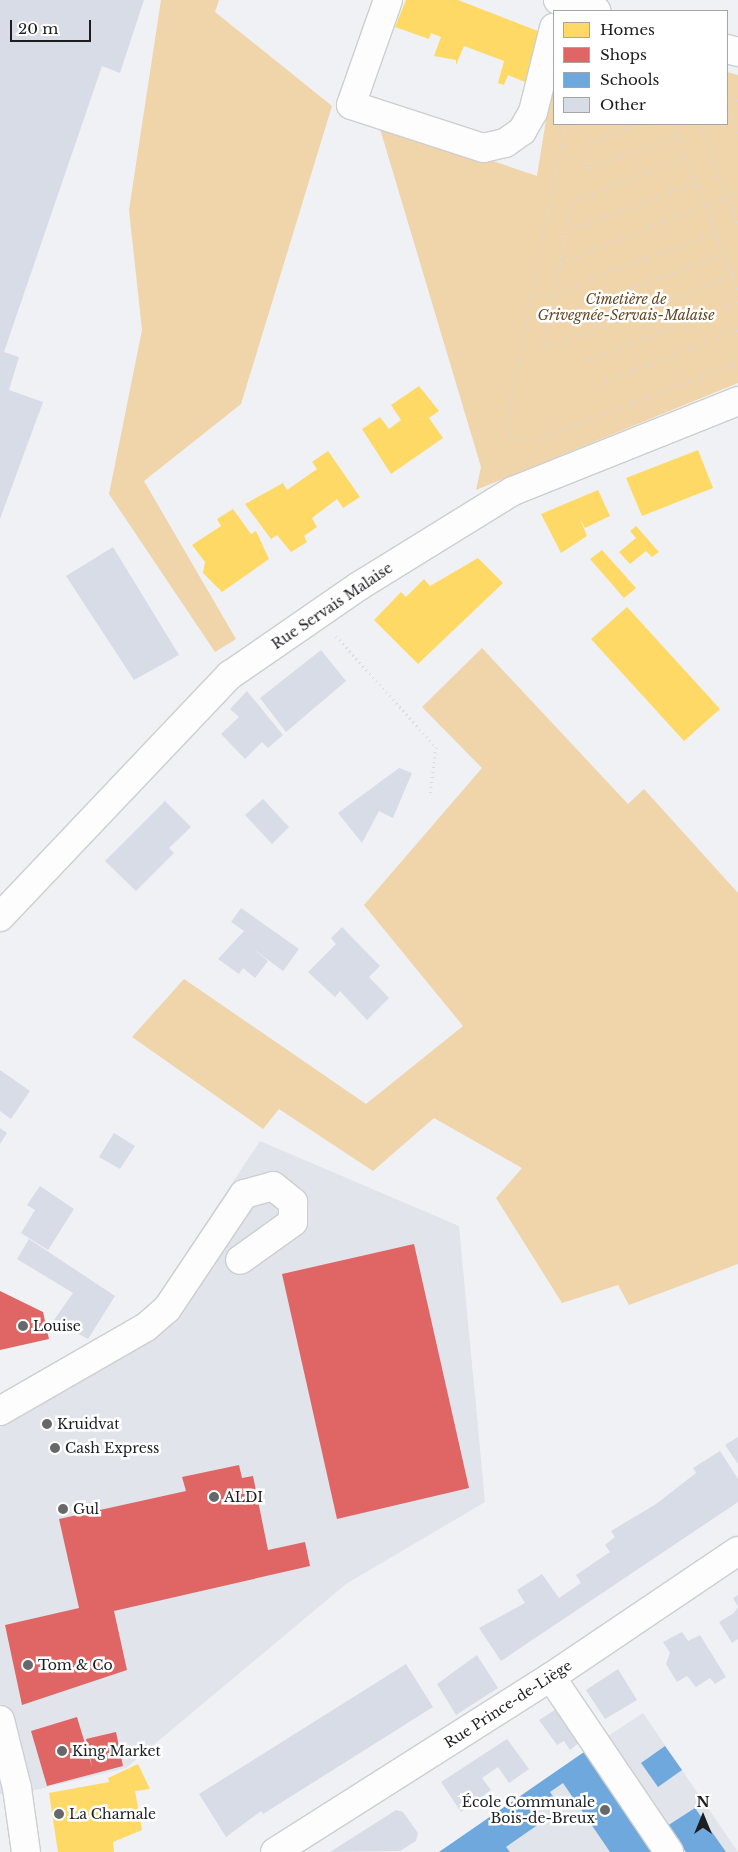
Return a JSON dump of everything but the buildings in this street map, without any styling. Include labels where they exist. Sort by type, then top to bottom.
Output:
[{"type":"street","points":[[388,0],[351,105],[483,148],[505,143],[522,131],[533,112],[553,32]]},
{"type":"street","points":[[559,4],[591,10]]},
{"type":"street","name":"Rue Servais Malaise","points":[[0,918],[230,675],[317,615],[513,491],[738,401]]},
{"type":"street","points":[[0,1411],[146,1327],[167,1309],[244,1194],[273,1186],[293,1202],[293,1222],[240,1260]]},
{"type":"street","name":"Rue Prince-de-Liège","points":[[275,1852],[552,1677],[738,1551]]},
{"type":"street","points":[[552,1677],[669,1852]]},
{"type":"street","points":[[0,1720],[17,1788],[26,1852]]},
{"type":"path","points":[[728,106],[738,132]]},
{"type":"path","points":[[565,125],[505,434],[529,441],[738,364]]},
{"type":"path","points":[[638,125],[590,142],[585,169],[678,136]]},
{"type":"path","points":[[674,125],[738,292]]},
{"type":"path","points":[[699,125],[738,225]]},
{"type":"path","points":[[686,157],[572,202],[557,291],[542,348],[732,275]]},
{"type":"path","points":[[567,231],[696,182]]},
{"type":"path","points":[[562,262],[738,192]]},
{"type":"path","points":[[557,291],[715,233]]},
{"type":"path","points":[[550,318],[723,254]]},
{"type":"path","points":[[588,360],[738,302]]},
{"type":"path","points":[[597,385],[738,329]]},
{"type":"path","points":[[317,615],[436,747],[430,796]]},
{"type":"shaded area","points":[[260,1141],[459,1226],[485,1502],[346,1584],[126,1768],[23,1793],[0,1794],[0,1398],[144,1316]]},
{"type":"shaded area","name":"École Communale Bois-de-Breux","points":[[643,1713],[738,1852],[439,1852],[587,1750]]},
{"type":"green space","points":[[161,0],[219,0],[215,12],[332,106],[241,404],[144,481],[236,639],[215,652],[109,494],[142,330],[129,210]]},
{"type":"green space","name":"Cimetière de Grivegnée-Servais-Malaise","points":[[728,72],[738,75],[738,383],[476,490],[481,467],[378,122],[537,176],[553,76],[553,125],[728,125]]},
{"type":"green space","points":[[482,648],[628,804],[644,789],[738,893],[738,1264],[629,1305],[618,1285],[562,1303],[496,1198],[522,1168],[434,1118],[373,1171],[279,1109],[263,1129],[132,1037],[184,979],[366,1104],[463,1026],[364,905],[482,768],[422,707]]},
{"type":"place","name":"Louise","points":[[23,1326]]},
{"type":"place","name":"Kruidvat","points":[[47,1424]]},
{"type":"place","name":"Cash Express","points":[[55,1448]]},
{"type":"place","name":"ALDI","points":[[214,1497]]},
{"type":"place","name":"Gul","points":[[63,1509]]},
{"type":"place","name":"Tom & Co","points":[[28,1665]]},
{"type":"place","name":"King Market","points":[[62,1751]]},
{"type":"place","name":"École Communale Bois-de-Breux","points":[[605,1810]]},
{"type":"place","name":"La Charnale","points":[[59,1814]]}]
